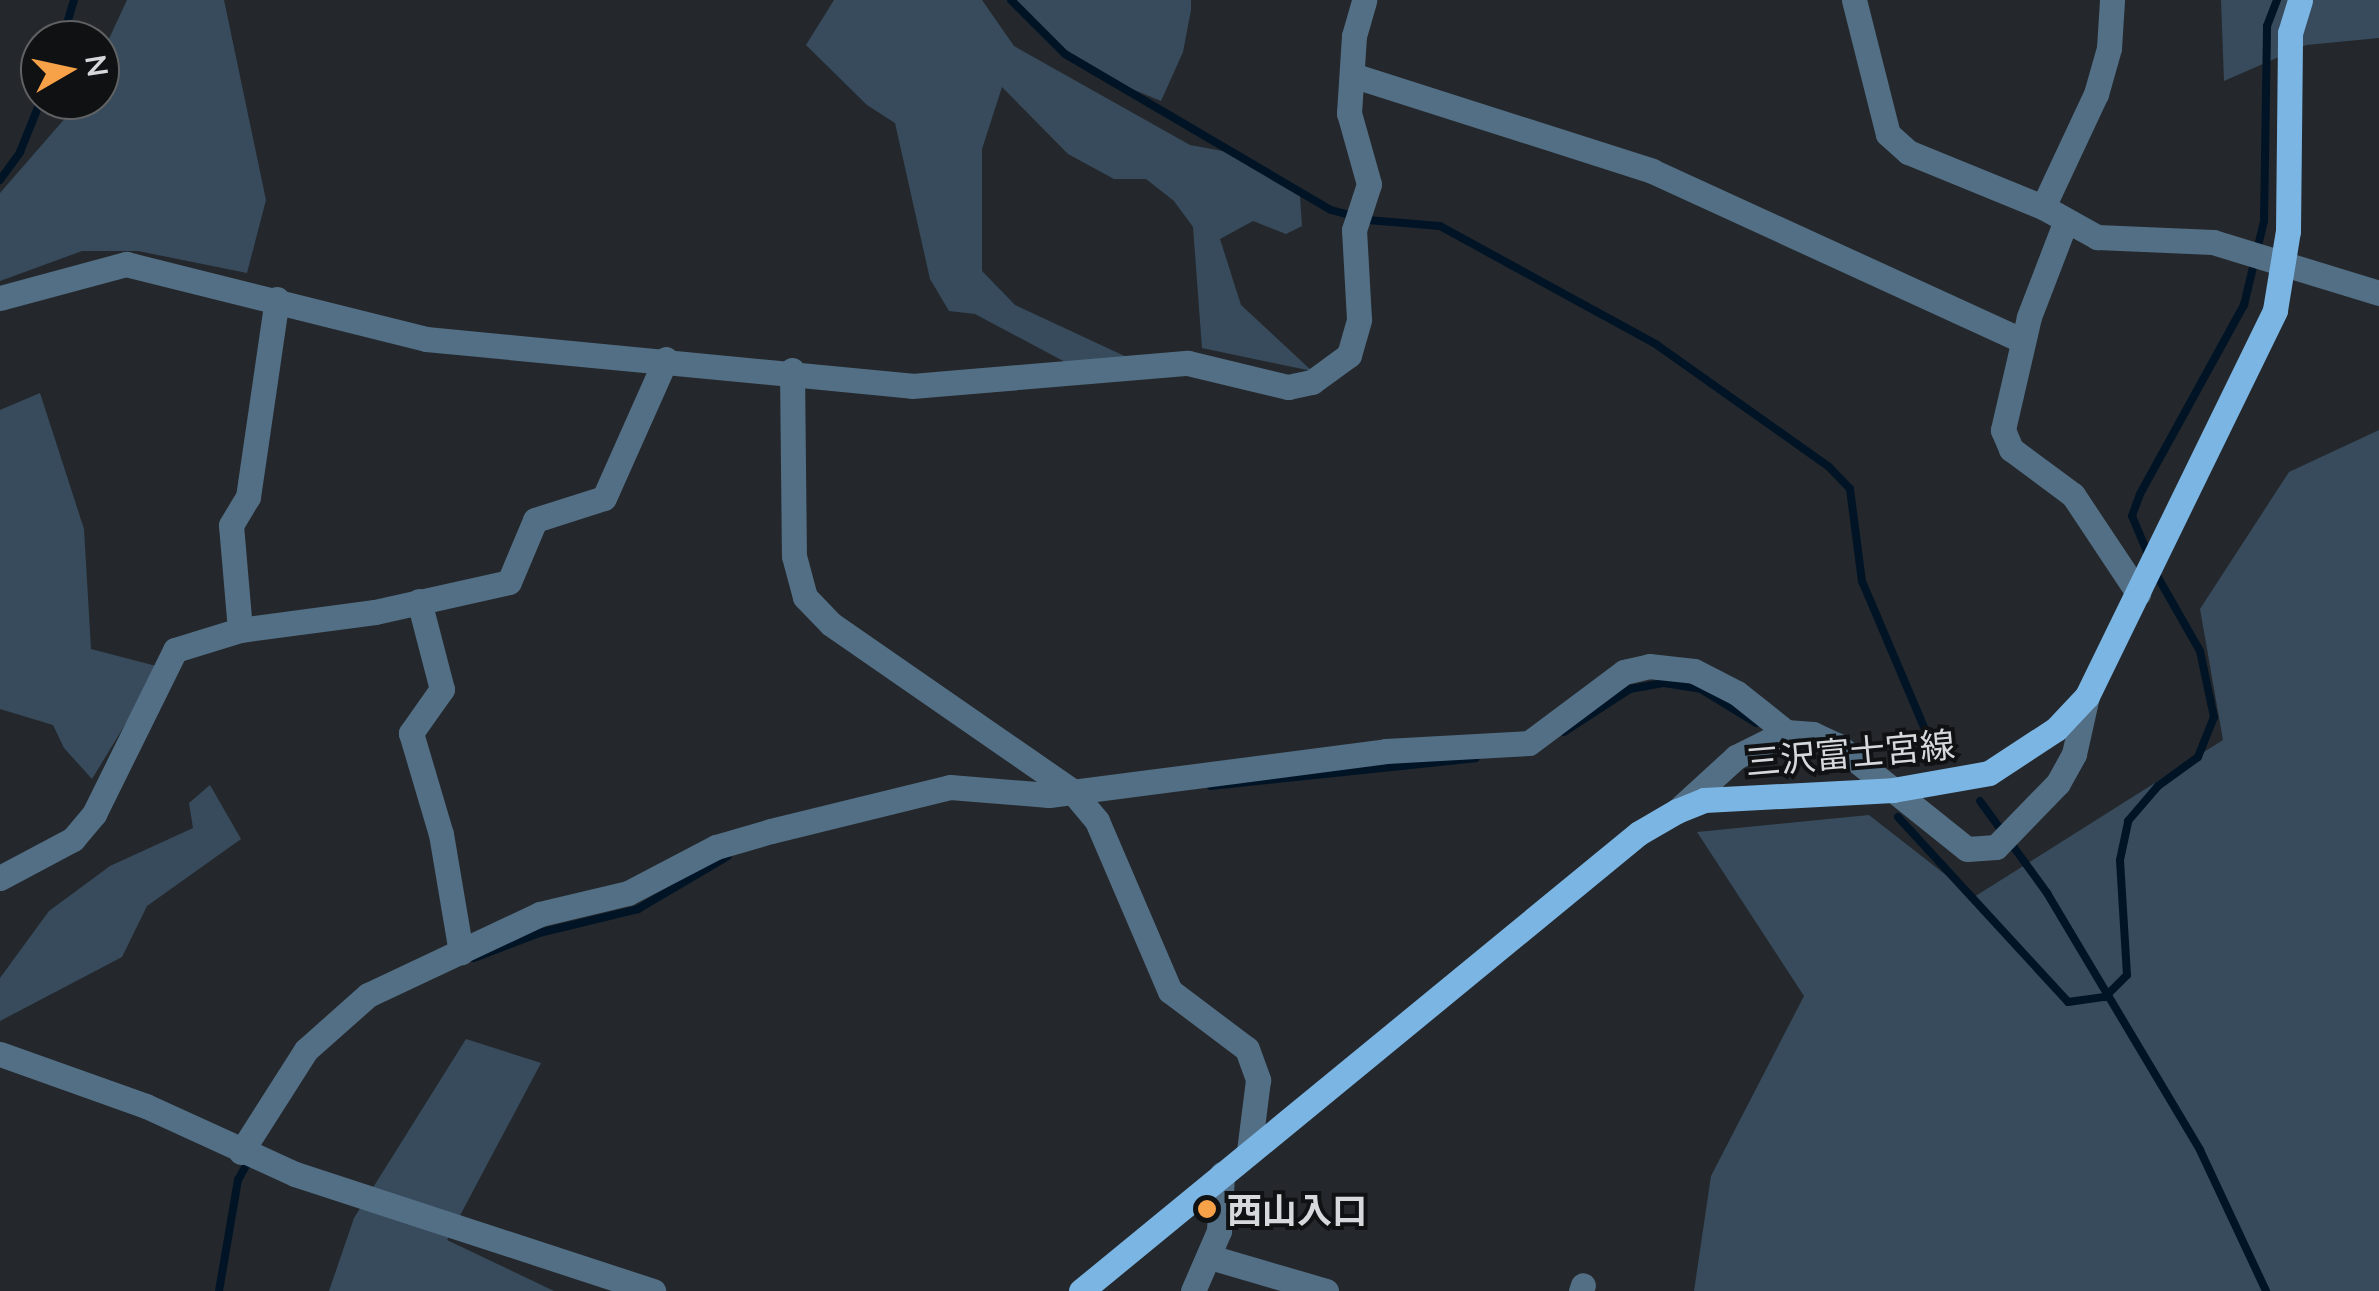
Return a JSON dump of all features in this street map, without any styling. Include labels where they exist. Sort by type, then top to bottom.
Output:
[{"type":"main road","name":"三沢富士宮線","points":[[1081,1291],[1639,834],[1678,811],[1704,800],[1893,790],[1989,773],[2056,729],[2087,696],[2275,310],[2290,33],[2300,0]]},
{"type":"street","points":[[0,298],[126,264],[426,338],[792,370],[912,386],[1188,363],[1288,387],[1312,382],[1349,355],[1359,319],[1354,230],[1369,184],[1348,113],[1364,0]]},
{"type":"street","points":[[1854,0],[1888,134],[1908,152],[2043,207],[2065,223],[2097,237],[2196,239],[2379,293]]},
{"type":"street","points":[[2043,207],[2096,94],[2109,48],[2112,0]]},
{"type":"street","points":[[1352,74],[1652,171],[2023,341]]},
{"type":"street","points":[[2065,223],[2023,341],[2004,430],[2012,449],[2074,495],[2141,587]]},
{"type":"street","points":[[240,630],[230,525],[248,497],[277,299]]},
{"type":"street","points":[[0,878],[73,839],[94,814],[175,650],[240,630],[509,582],[535,520],[604,498],[666,359]]},
{"type":"street","points":[[792,370],[794,556],[805,596],[831,624],[1072,792],[1097,821],[1170,991],[1247,1048],[1258,1080],[1249,1151]]},
{"type":"street","points":[[418,600],[442,689],[411,733],[441,834],[462,952]]},
{"type":"street","points":[[242,1152],[290,1072],[333,1021],[397,980],[540,914],[628,893],[716,847],[770,831],[950,787],[1072,792],[1386,751],[1529,743],[1624,672],[1649,666],[1694,671],[1737,693],[1786,732],[1837,744],[1967,849],[1996,847],[2021,826],[2074,754],[2087,696]]},
{"type":"street","points":[[1678,811],[1702,782],[1736,757],[1786,732]]},
{"type":"street","points":[[0,1054],[146,1106],[266,1163],[653,1291]]},
{"type":"street","points":[[1192,1291],[1220,1230],[1222,1174]]},
{"type":"street","points":[[1210,1257],[1326,1291]]},
{"type":"shaded area","points":[[127,0],[224,0],[266,200],[247,273],[138,251],[82,251],[0,281],[0,193],[64,120],[120,120],[118,20]]},
{"type":"shaded area","points":[[834,0],[982,0],[1014,46],[1190,145],[1228,152],[1300,196],[1302,226],[1286,234],[1253,221],[1220,239],[1241,305],[1312,371],[1202,348],[1193,227],[1174,201],[1146,179],[1114,179],[1068,154],[1002,87],[982,149],[982,271],[1015,305],[1131,359],[1067,363],[975,314],[949,311],[930,279],[895,123],[867,105],[806,45]]},
{"type":"shaded area","points":[[1006,0],[1191,0],[1191,10],[1183,52],[1161,101],[1081,68]]},
{"type":"shaded area","points":[[2221,0],[2379,0],[2379,38],[2306,45],[2224,81]]},
{"type":"shaded area","points":[[40,393],[84,529],[91,649],[160,667],[92,779],[64,748],[53,725],[0,709],[0,410]]},
{"type":"shaded area","points":[[2379,430],[2379,1291],[1694,1291],[1711,1176],[1804,996],[1697,832],[1869,815],[1974,897],[2223,740],[2200,609],[2289,472]]},
{"type":"shaded area","points":[[210,785],[241,839],[147,906],[122,957],[0,1021],[0,978],[49,911],[110,866],[193,828],[189,803]]},
{"type":"shaded area","points":[[466,1039],[541,1063],[447,1240],[554,1291],[329,1291],[354,1218]]},
{"type":"waterway","points":[[68,20],[74,0]]},
{"type":"waterway","points":[[1011,0],[1065,54],[1331,210],[1368,220],[1440,226],[1657,345],[1829,467],[1850,489],[1862,581],[1938,760]]},
{"type":"waterway","points":[[2148,554],[2132,516],[2140,494],[2244,305],[2264,221],[2267,26],[2277,0]]},
{"type":"waterway","points":[[0,180],[20,152],[33,120]]},
{"type":"waterway","points":[[1898,817],[2068,1002],[2105,997],[2127,975],[2120,860],[2128,821],[2158,786],[2198,757],[2214,717],[2200,651],[2155,572]]},
{"type":"waterway","points":[[1564,732],[1630,689],[1664,683],[1701,689],[1756,723]]},
{"type":"waterway","points":[[1211,786],[1476,758]]},
{"type":"waterway","points":[[1980,801],[2047,893],[2200,1150],[2266,1291]]},
{"type":"waterway","points":[[474,958],[539,933],[638,909],[728,856]]},
{"type":"waterway","points":[[219,1291],[238,1180],[249,1160]]},
{"type":"place","name":"西山入口","points":[[1207,1209]]}]
